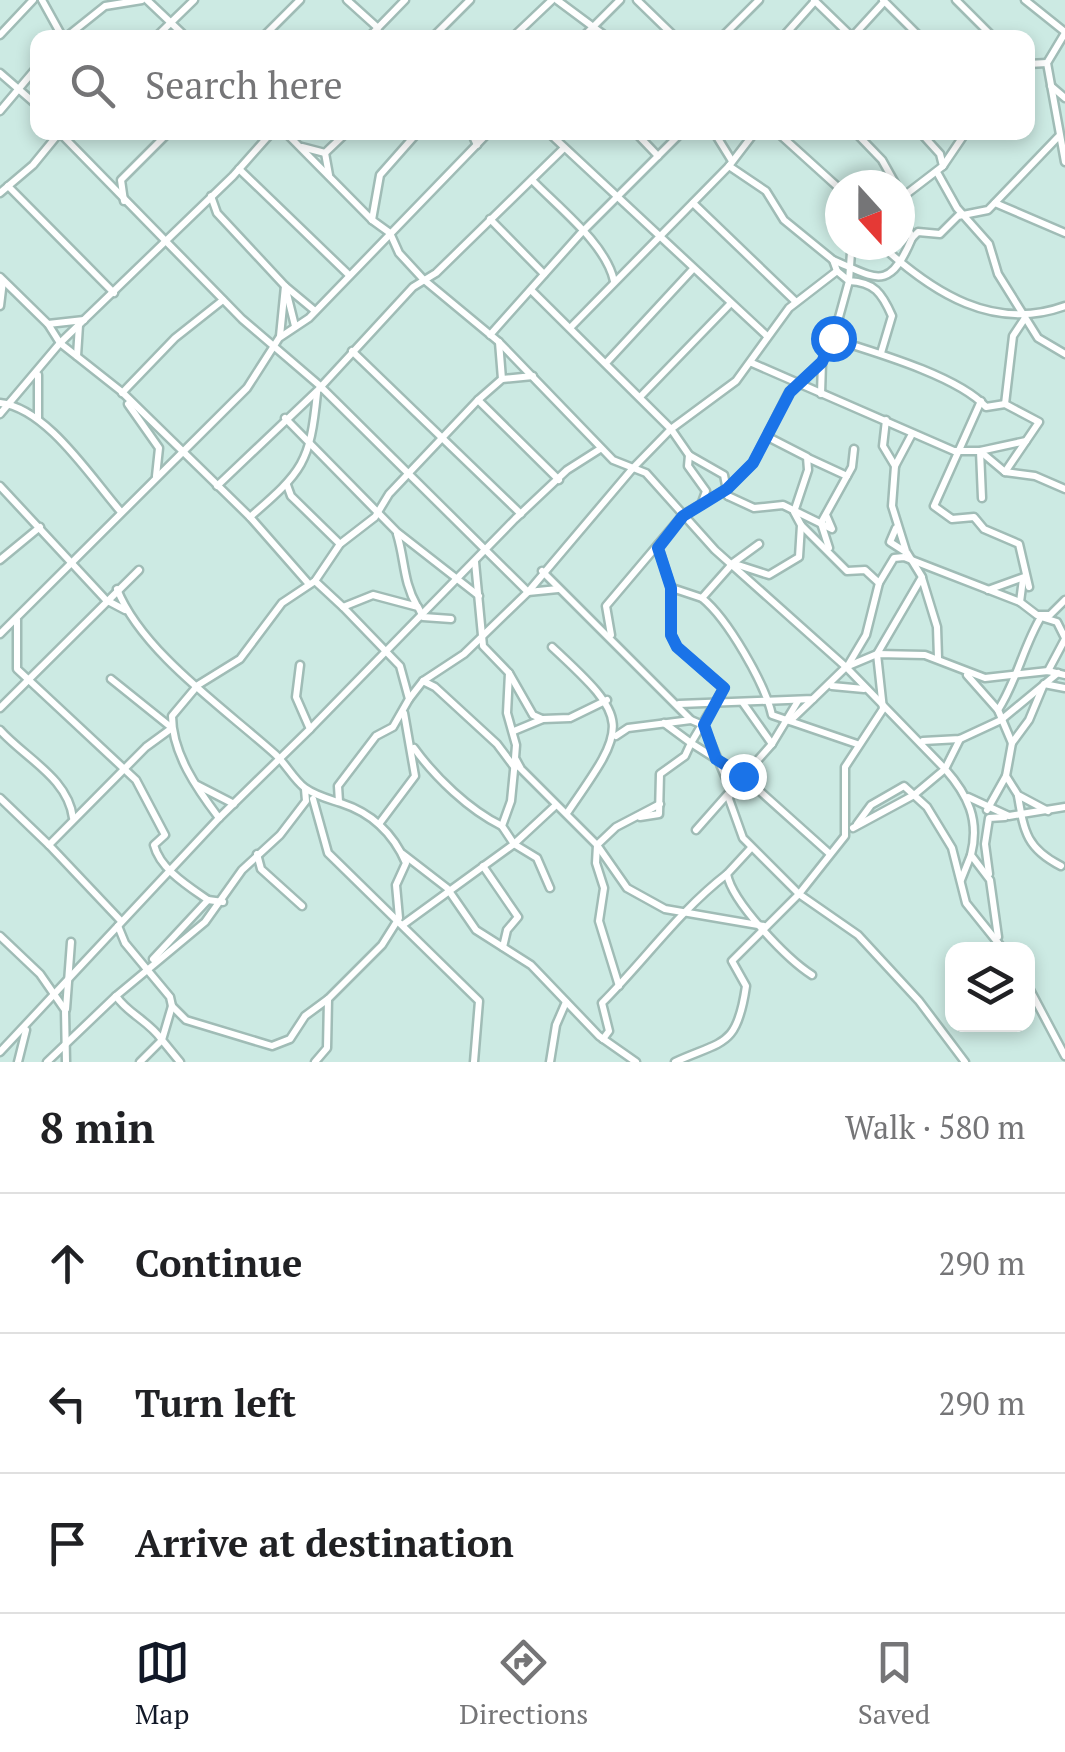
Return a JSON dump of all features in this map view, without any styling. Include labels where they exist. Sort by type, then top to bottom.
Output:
[{"type":"street","points":[[0,34],[34,0]]},
{"type":"street","points":[[42,0],[59,30]]},
{"type":"street","points":[[74,30],[108,3],[145,0],[180,30]]},
{"type":"street","points":[[164,30],[194,0]]},
{"type":"street","points":[[270,30],[300,0]]},
{"type":"street","points":[[348,0],[378,28],[405,0]]},
{"type":"street","points":[[440,30],[470,0]]},
{"type":"street","points":[[521,30],[555,0],[599,30]]},
{"type":"street","points":[[588,30],[620,0]]},
{"type":"street","points":[[637,0],[668,30]]},
{"type":"street","points":[[728,30],[760,0]]},
{"type":"street","points":[[857,30],[885,0],[912,30]]},
{"type":"street","points":[[956,0],[986,30]]},
{"type":"street","points":[[1025,0],[1065,33],[1047,63],[1065,162]]},
{"type":"street","points":[[789,30],[814,1],[844,30]]},
{"type":"street","points":[[1053,51],[1065,56]]},
{"type":"street","points":[[1035,64],[1047,63]]},
{"type":"street","points":[[0,74],[30,98]]},
{"type":"street","points":[[0,111],[30,74]]},
{"type":"street","points":[[1050,86],[1065,98]]},
{"type":"street","points":[[915,235],[940,234],[964,214],[988,210],[1058,137]]},
{"type":"street","points":[[0,194],[33,165],[53,140]]},
{"type":"street","points":[[65,140],[164,243],[528,592],[558,589]]},
{"type":"street","points":[[121,180],[160,140]]},
{"type":"street","points":[[0,414],[60,343],[265,140]]},
{"type":"street","points":[[293,140],[372,220],[390,233],[399,253],[423,280],[534,376],[600,448],[646,473]]},
{"type":"street","points":[[325,153],[339,140]]},
{"type":"street","points":[[400,148],[402,140]]},
{"type":"street","points":[[372,220],[380,175],[409,140]]},
{"type":"street","points":[[475,140],[477,145]]},
{"type":"street","points":[[0,634],[260,374],[280,338],[315,311],[482,140]]},
{"type":"street","points":[[556,140],[767,336]]},
{"type":"street","points":[[643,140],[658,156]]},
{"type":"street","points":[[490,335],[581,233],[674,140]]},
{"type":"street","points":[[718,140],[730,164],[766,191],[802,238],[825,254]]},
{"type":"street","points":[[571,327],[749,140]]},
{"type":"street","points":[[787,140],[825,175]]},
{"type":"street","points":[[862,140],[888,170]]},
{"type":"street","points":[[928,140],[940,154],[940,170],[964,214],[988,244],[998,274],[1017,297],[1025,318],[1038,338],[1065,354]]},
{"type":"street","points":[[915,188],[940,170],[961,140]]},
{"type":"street","points":[[300,147],[325,153]]},
{"type":"street","points":[[217,486],[423,280],[436,273],[564,148]]},
{"type":"street","points":[[325,153],[328,175]]},
{"type":"street","points":[[239,169],[349,275]]},
{"type":"street","points":[[96,175],[121,180]]},
{"type":"street","points":[[121,180],[124,202]]},
{"type":"street","points":[[532,180],[606,256],[614,282]]},
{"type":"street","points":[[8,186],[114,293]]},
{"type":"street","points":[[212,196],[217,213],[315,311]]},
{"type":"street","points":[[693,203],[796,302]]},
{"type":"street","points":[[995,203],[1065,233]]},
{"type":"street","points":[[490,219],[544,274]]},
{"type":"street","points":[[646,225],[670,225]]},
{"type":"street","points":[[833,260],[866,278],[880,277],[903,260]]},
{"type":"street","points":[[833,260],[836,272],[849,281],[868,282],[884,296],[892,316],[881,353]]},
{"type":"street","points":[[728,493],[768,436],[781,406],[822,362],[833,338],[852,260]]},
{"type":"street","points":[[897,260],[970,306],[1025,318],[1065,306]]},
{"type":"street","points":[[606,363],[694,269]]},
{"type":"street","points":[[47,1062],[222,902],[258,854],[314,799],[338,786],[376,736],[393,727],[423,681],[484,636],[528,592],[632,468],[671,428],[716,398],[752,363],[767,336],[796,302],[836,272]]},
{"type":"street","points":[[0,306],[2,279]]},
{"type":"street","points":[[2,279],[48,324],[60,343],[122,392],[312,582],[343,607],[400,666],[409,699]]},
{"type":"street","points":[[286,286],[294,326]]},
{"type":"street","points":[[280,338],[286,286]]},
{"type":"street","points":[[532,290],[671,428],[689,455],[724,474],[740,476]]},
{"type":"street","points":[[122,392],[174,338],[223,300]]},
{"type":"street","points":[[640,397],[730,304]]},
{"type":"street","points":[[1005,404],[1013,336],[1025,318]]},
{"type":"street","points":[[48,324],[82,322]]},
{"type":"street","points":[[77,358],[82,322]]},
{"type":"street","points":[[833,338],[881,353],[969,390],[986,406],[1005,404],[1039,422],[1005,472]]},
{"type":"street","points":[[498,342],[502,379]]},
{"type":"street","points":[[352,351],[521,514]]},
{"type":"street","points":[[821,394],[822,362]]},
{"type":"street","points":[[752,363],[796,386],[959,452],[1027,441]]},
{"type":"street","points":[[38,372],[38,419]]},
{"type":"street","points":[[219,818],[197,785],[172,728],[172,716],[198,685],[240,658],[282,603],[312,582],[340,544],[378,514],[407,475],[478,400],[502,379],[534,376]]},
{"type":"street","points":[[250,518],[288,485],[312,444],[318,388]]},
{"type":"street","points":[[122,392],[159,448],[155,478]]},
{"type":"street","points":[[478,400],[559,480]]},
{"type":"street","points":[[981,401],[934,506],[952,519],[974,517],[984,529],[1019,544],[1029,587]]},
{"type":"street","points":[[0,403],[38,419],[121,512]]},
{"type":"street","points":[[286,418],[397,532],[479,596]]},
{"type":"street","points":[[886,420],[882,446],[895,466]]},
{"type":"street","points":[[912,434],[895,466],[891,497],[906,552],[922,577],[938,626],[938,658]]},
{"type":"street","points":[[768,436],[847,476]]},
{"type":"street","points":[[0,1052],[219,818],[427,614],[456,578],[521,514],[600,448]]},
{"type":"street","points":[[830,549],[824,519],[847,476],[854,449]]},
{"type":"street","points":[[980,451],[1005,472],[1056,484],[1065,490]]},
{"type":"street","points":[[980,451],[982,498]]},
{"type":"street","points":[[689,455],[688,466],[706,491],[701,504]]},
{"type":"street","points":[[806,457],[808,470],[794,512],[801,525],[830,549],[847,571],[865,570],[879,582]]},
{"type":"street","points":[[643,458],[646,473],[683,516],[846,668],[910,737],[922,742],[968,796],[1009,816]]},
{"type":"street","points":[[724,474],[728,493]]},
{"type":"street","points":[[1056,484],[1065,480]]},
{"type":"street","points":[[288,485],[291,496],[340,544]]},
{"type":"street","points":[[0,486],[106,600],[126,610],[198,685],[280,760],[314,799],[328,853],[402,921],[479,1001],[474,1062]]},
{"type":"street","points":[[611,636],[606,606],[683,516],[717,494],[728,493],[754,508],[783,505],[794,512],[824,519]]},
{"type":"street","points":[[733,563],[769,575],[780,572],[800,556],[801,525]]},
{"type":"street","points":[[0,560],[40,527]]},
{"type":"street","points":[[397,532],[404,556],[404,582],[418,607]]},
{"type":"street","points":[[702,598],[733,563],[759,544]]},
{"type":"street","points":[[619,986],[599,921],[604,888],[596,863],[597,845],[616,826],[638,816],[659,814],[660,774],[684,756],[724,688],[677,647],[671,635],[671,588],[658,548]]},
{"type":"street","points":[[696,830],[789,722],[846,668],[866,635],[879,582],[894,558],[1020,602],[1042,617],[1061,622],[1065,639],[1048,670]]},
{"type":"street","points":[[474,562],[486,652],[509,673],[533,715],[543,719]]},
{"type":"street","points":[[0,708],[76,636],[86,618],[139,570]]},
{"type":"street","points":[[542,571],[691,720]]},
{"type":"street","points":[[986,590],[1024,576]]},
{"type":"street","points":[[1020,602],[1024,576]]},
{"type":"street","points":[[845,836],[845,766],[856,744],[884,709],[877,654],[922,577]]},
{"type":"street","points":[[671,588],[702,598],[723,619],[768,698],[772,715],[768,732]]},
{"type":"street","points":[[117,589],[126,610]]},
{"type":"street","points":[[343,607],[373,594],[450,619]]},
{"type":"street","points":[[998,710],[1009,695],[1020,654],[1042,617],[1065,600]]},
{"type":"street","points":[[17,619],[17,669],[125,769],[162,822],[165,835],[154,845],[155,852],[172,872],[208,900],[222,902]]},
{"type":"street","points":[[552,647],[607,700],[615,736]]},
{"type":"street","points":[[846,668],[877,654],[938,658],[966,674],[985,678],[1048,670],[1062,674]]},
{"type":"street","points":[[300,666],[296,697],[310,729]]},
{"type":"street","points":[[502,826],[515,763],[514,731],[507,713],[509,673]]},
{"type":"street","points":[[966,674],[998,710],[1012,743]]},
{"type":"street","points":[[922,742],[960,740],[1001,720],[1062,674]]},
{"type":"street","points":[[111,680],[172,728]]},
{"type":"street","points":[[423,681],[436,686],[566,812],[597,845],[627,888],[665,909],[764,926]]},
{"type":"street","points":[[1044,684],[1065,688]]},
{"type":"street","points":[[1000,942],[985,844],[987,808],[1006,776],[1012,743],[1029,720],[1044,684]]},
{"type":"street","points":[[831,686],[866,689]]},
{"type":"street","points":[[678,704],[813,699]]},
{"type":"street","points":[[514,731],[543,719],[570,718],[607,700]]},
{"type":"street","points":[[789,722],[800,700]]},
{"type":"street","points":[[743,703],[768,732],[772,744]]},
{"type":"street","points":[[379,824],[413,785],[413,747],[404,712]]},
{"type":"street","points":[[772,715],[856,744]]},
{"type":"street","points":[[566,812],[615,736],[628,728],[664,723],[691,720],[704,725],[732,790],[729,799],[738,825],[752,848],[799,894],[858,936],[919,1001],[965,1062]]},
{"type":"street","points":[[664,723],[743,776],[830,854]]},
{"type":"street","points":[[48,845],[172,728]]},
{"type":"street","points":[[0,730],[26,758],[52,774],[72,806],[74,820]]},
{"type":"street","points":[[853,828],[914,795],[946,768],[960,740]]},
{"type":"street","points":[[413,747],[431,771],[486,818],[502,826],[514,844],[537,858],[550,888]]},
{"type":"street","points":[[1006,776],[1018,795],[1028,841],[1040,856],[1060,866]]},
{"type":"street","points":[[197,785],[234,804]]},
{"type":"street","points":[[338,786],[339,802]]},
{"type":"street","points":[[675,1062],[710,1051],[733,1032],[746,986],[732,962],[799,894],[870,805],[904,786],[952,848],[966,903],[998,938]]},
{"type":"street","points":[[304,788],[314,799],[339,802],[379,824],[402,854],[406,863],[396,885],[402,921]]},
{"type":"street","points":[[1018,795],[1048,810]]},
{"type":"street","points":[[960,881],[975,838],[968,796]]},
{"type":"street","points":[[0,798],[120,924],[125,944],[186,1020],[272,1046],[290,1040],[305,1016],[328,999],[402,921],[450,892],[514,844],[556,804]]},
{"type":"street","points":[[989,818],[1065,807]]},
{"type":"street","points":[[604,1039],[609,1030],[602,1003],[646,960],[652,944],[688,914],[701,894],[752,848]]},
{"type":"street","points":[[258,854],[261,868],[302,906]]},
{"type":"street","points":[[402,854],[450,892],[476,930],[530,966],[604,1039],[636,1062]]},
{"type":"street","points":[[970,855],[990,880]]},
{"type":"street","points":[[483,866],[518,918],[508,930],[504,947]]},
{"type":"street","points":[[727,874],[748,913],[812,976]]},
{"type":"street","points":[[147,969],[208,900]]},
{"type":"street","points":[[0,936],[40,974],[66,1010]]},
{"type":"street","points":[[66,1062],[71,942]]},
{"type":"street","points":[[116,996],[123,1006],[151,1024],[178,1059],[188,1062]]},
{"type":"street","points":[[315,1062],[328,1048],[328,999]]},
{"type":"street","points":[[1035,999],[1065,1056]]},
{"type":"street","points":[[550,1062],[556,1025],[566,1002]]},
{"type":"street","points":[[103,1012],[123,1006]]},
{"type":"street","points":[[140,1062],[162,1040],[172,1006]]},
{"type":"street","points":[[18,1062],[26,1028]]},
{"type":"route","points":[[743,776],[716,759],[704,725],[724,688],[677,647],[671,635],[671,588],[658,548],[683,516],[727,489],[753,463],[781,406],[822,362],[833,338]]}]
